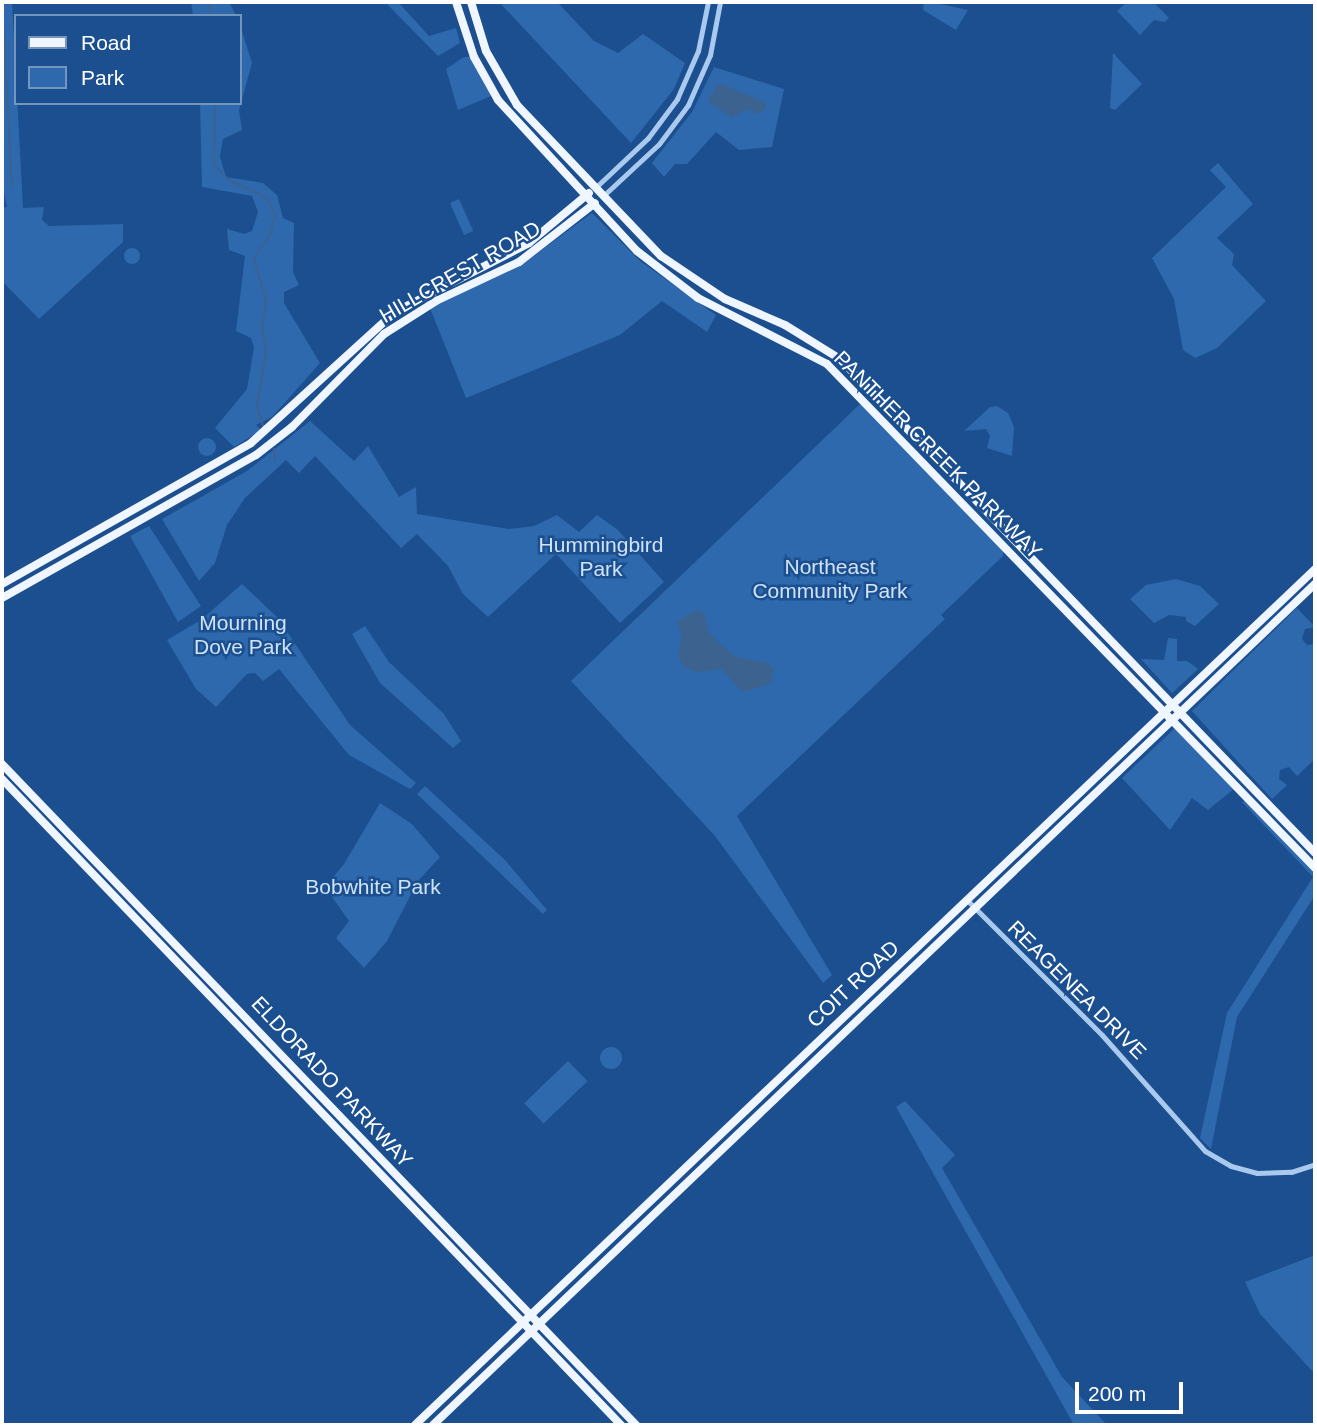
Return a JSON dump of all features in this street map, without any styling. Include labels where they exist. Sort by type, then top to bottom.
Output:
[{"type":"main road","name":"PANTHER CREEK PARKWAY","points":[[456,2],[474,57],[498,100],[637,251],[690,293],[827,364],[1315,868]]},
{"type":"main road","name":"PANTHER CREEK PARKWAY","points":[[471,2],[486,51],[529,119],[594,188],[689,278],[821,344],[840,359],[1174,702],[1315,852]]},
{"type":"main road","points":[[521,127],[529,119]]},
{"type":"main road","name":"HILLCREST ROAD","points":[[2,584],[256,439],[293,409],[357,342],[395,312],[529,243],[594,188]]},
{"type":"main road","name":"HILLCREST ROAD","points":[[2,598],[264,449],[302,417],[384,334],[436,301],[527,257],[603,196]]},
{"type":"main road","name":"COIT ROAD","points":[[415,1425],[1315,569]]},
{"type":"main road","name":"COIT ROAD","points":[[433,1425],[1315,584]]},
{"type":"main road","name":"ELDORADO PARKWAY","points":[[2,764],[528,1317],[636,1425]]},
{"type":"main road","name":"ELDORADO PARKWAY","points":[[2,779],[380,1172],[530,1334],[621,1425]]},
{"type":"main road","points":[[380,1172],[387,1166]]},
{"type":"main road","points":[[638,1213],[645,1222]]},
{"type":"main road","points":[[463,1264],[471,1256]]},
{"type":"main road","points":[[589,1259],[597,1268]]},
{"type":"main road","points":[[590,1395],[597,1387]]},
{"type":"street","name":"HILLCREST ROAD","points":[[594,188],[648,138],[677,99],[698,51],[708,2]]},
{"type":"street","name":"HILLCREST ROAD","points":[[603,196],[652,151],[682,113],[707,63],[720,2]]},
{"type":"street","name":"REAGENEA DRIVE","points":[[967,901],[1102,1035],[1205,1151],[1231,1166],[1274,1174],[1315,1164]]},
{"type":"green space","points":[[2,2],[12,2],[14,105],[18,105],[23,208],[44,207],[42,220],[49,226],[123,224],[123,242],[39,319],[2,281],[2,207],[7,207],[2,185]]},
{"type":"green space","points":[[191,2],[229,2],[235,14],[193,14]]},
{"type":"green space","points":[[385,2],[398,2],[429,36],[456,28],[460,43],[438,56]]},
{"type":"green space","points":[[499,2],[557,2],[594,41],[618,53],[643,34],[685,63],[674,89],[631,143]]},
{"type":"green space","points":[[924,2],[968,10],[956,30],[923,10]]},
{"type":"green space","points":[[1127,2],[1153,2],[1169,18],[1165,22],[1154,20],[1140,35],[1117,11]]},
{"type":"green space","points":[[242,31],[252,63],[242,99]]},
{"type":"green space","points":[[1113,53],[1142,84],[1115,110],[1110,108]]},
{"type":"green space","points":[[464,57],[470,57],[491,96],[458,110],[446,69]]},
{"type":"green space","points":[[714,67],[784,89],[772,147],[739,150],[716,132],[687,164],[675,164],[664,177],[652,163],[692,112]]},
{"type":"green space","points":[[200,105],[240,105],[242,130],[223,139],[220,157],[226,177],[263,183],[277,195],[283,218],[294,223],[293,272],[299,285],[284,292],[284,303],[320,363],[272,417],[256,425],[261,430],[234,447],[215,428],[247,389],[254,347],[251,338],[236,331],[245,256],[229,250],[227,229],[244,234],[252,231],[258,212],[252,196],[202,187]]},
{"type":"green space","points":[[1218,163],[1253,204],[1217,238],[1234,254],[1232,265],[1266,301],[1217,348],[1195,358],[1183,350],[1174,299],[1152,258],[1226,187],[1210,170]]},
{"type":"green space","points":[[459,199],[473,231],[464,235],[450,203]]},
{"type":"green space","points":[[592,213],[640,261],[716,315],[707,332],[662,301],[620,335],[466,398],[430,308],[524,263]]},
{"type":"green space","points":[[132,248],[140,256],[132,264],[124,256]]},
{"type":"green space","name":"Northeast Community Park","points":[[862,402],[1003,551],[1003,556],[941,615],[945,619],[737,816],[832,975],[823,983],[715,836],[571,681]]},
{"type":"green space","points":[[997,406],[1008,413],[1014,427],[1012,456],[987,448],[990,436],[986,429],[964,431],[990,407]]},
{"type":"green space","name":"Hummingbird Park","points":[[310,421],[354,461],[368,446],[399,497],[416,487],[417,514],[509,529],[534,526],[557,515],[579,532],[597,515],[618,530],[664,582],[620,623],[556,554],[488,617],[463,594],[448,566],[417,534],[401,548],[315,456],[299,473],[286,460],[245,498],[227,525],[215,563],[199,581],[162,519],[247,471]]},
{"type":"green space","points":[[207,438],[213,441],[216,447],[213,453],[207,456],[201,453],[198,447],[201,441]]},
{"type":"green space","points":[[149,526],[201,606],[178,622],[130,536]]},
{"type":"green space","points":[[1176,579],[1200,586],[1219,604],[1195,626],[1186,621],[1186,617],[1169,615],[1154,623],[1130,599],[1146,585]]},
{"type":"green space","name":"Mourning Dove Park","points":[[242,584],[277,617],[350,725],[416,783],[410,789],[349,755],[279,669],[263,681],[255,673],[247,674],[216,707],[196,689],[167,640],[201,620]]},
{"type":"green space","points":[[1297,608],[1315,627],[1305,629],[1302,639],[1307,645],[1315,644],[1315,759],[1297,776],[1289,767],[1280,770],[1279,779],[1287,785],[1272,799],[1192,711]]},
{"type":"green space","points":[[365,626],[389,662],[444,714],[461,741],[453,748],[380,683],[352,634]]},
{"type":"green space","points":[[1168,638],[1177,639],[1177,661],[1187,661],[1198,669],[1172,693],[1141,659],[1164,660]]},
{"type":"green space","points":[[1176,727],[1235,788],[1208,810],[1192,798],[1170,830],[1122,778]]},
{"type":"green space","points":[[425,786],[505,860],[547,910],[543,914],[417,794]]},
{"type":"green space","points":[[1248,800],[1315,871],[1315,895],[1237,1017],[1211,1149],[1200,1138],[1227,1013],[1313,877],[1242,802]]},
{"type":"green space","name":"Bobwhite Park","points":[[380,803],[412,824],[440,857],[418,881],[387,941],[364,968],[336,938],[349,921],[325,887],[344,864]]},
{"type":"green space","points":[[611,1047],[619,1050],[622,1058],[619,1066],[611,1069],[603,1066],[600,1058],[603,1050]]},
{"type":"green space","points":[[568,1061],[587,1081],[544,1124],[524,1103]]},
{"type":"green space","points":[[905,1101],[955,1155],[942,1168],[1062,1377],[1107,1425],[1074,1425],[896,1107]]},
{"type":"green space","points":[[1315,1255],[1315,1374],[1260,1314],[1245,1282]]},
{"type":"shaded area","points":[[719,83],[766,103],[766,108],[757,114],[747,109],[732,118],[708,101]]},
{"type":"shaded area","points":[[696,610],[704,613],[709,633],[735,657],[769,663],[774,671],[770,684],[742,692],[722,669],[696,672],[684,667],[678,655],[682,638],[677,622]]},
{"type":"waterway","points":[[2,2],[12,186]]},
{"type":"waterway","points":[[209,2],[210,14]]},
{"type":"waterway","points":[[215,105],[214,165],[229,180],[267,198],[275,216],[269,237],[254,258],[266,302],[262,324],[266,351],[257,407],[264,428]]},
{"type":"waterway","points":[[274,449],[275,460]]}]
